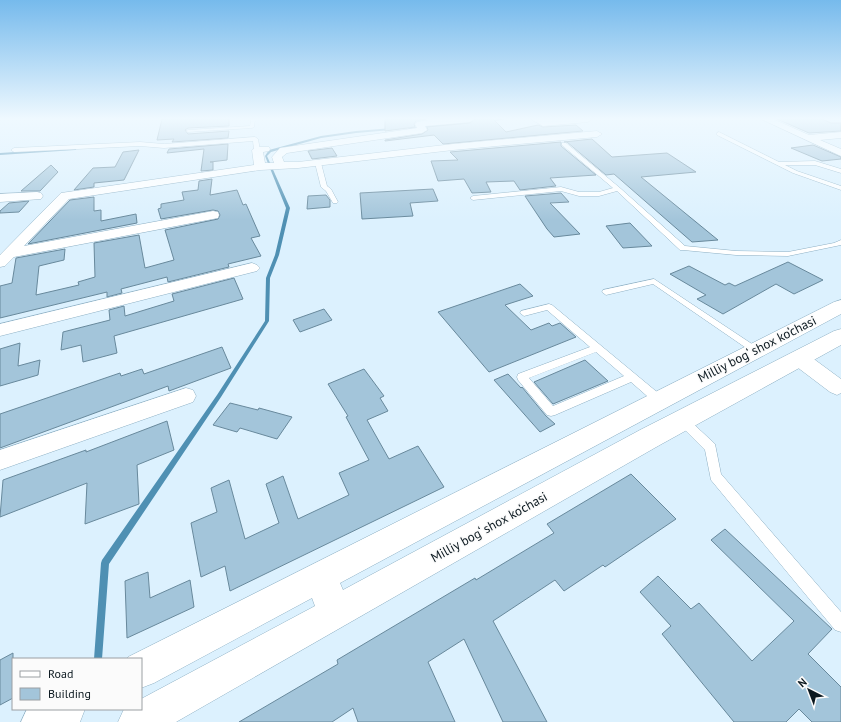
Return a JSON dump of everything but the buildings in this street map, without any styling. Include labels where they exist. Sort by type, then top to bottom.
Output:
[{"type":"main road","name":"Milliy bog‘ shox ko‘chasi","points":[[142,669],[841,306]]},
{"type":"main road","name":"Milliy bog‘ shox ko‘chasi","points":[[138,722],[682,420],[841,336]]},
{"type":"main road","points":[[321,576],[334,613]]},
{"type":"main road","points":[[41,722],[64,710]]},
{"type":"street","points":[[260,167],[261,153]]},
{"type":"street","points":[[280,165],[277,157],[281,153]]},
{"type":"street","points":[[0,263],[65,196],[260,167],[298,165],[396,153]]},
{"type":"street","points":[[0,198],[37,196]]},
{"type":"street","points":[[10,253],[212,215]]},
{"type":"street","points":[[0,330],[252,268]]},
{"type":"street","points":[[800,359],[840,389]]},
{"type":"street","points":[[0,460],[186,396]]},
{"type":"lane","points":[[574,153],[618,189],[683,248],[736,253],[788,254],[836,245],[841,242]]},
{"type":"lane","points":[[756,153],[795,172],[841,188]]},
{"type":"lane","points":[[318,162],[324,187],[329,190],[335,202]]},
{"type":"lane","points":[[776,163],[815,163],[841,171]]},
{"type":"lane","points":[[473,198],[561,189],[579,194],[599,194],[618,189]]},
{"type":"lane","points":[[606,292],[654,281],[754,350]]},
{"type":"lane","points":[[524,313],[549,307],[659,400]]},
{"type":"lane","points":[[598,348],[522,377],[552,412],[632,377]]},
{"type":"lane","points":[[682,420],[711,448],[716,476],[841,624]]},
{"type":"waterway","points":[[0,154],[20,153]]},
{"type":"waterway","points":[[98,658],[105,563],[219,396],[267,321],[268,278],[277,255],[288,208],[266,156],[269,153]]}]
